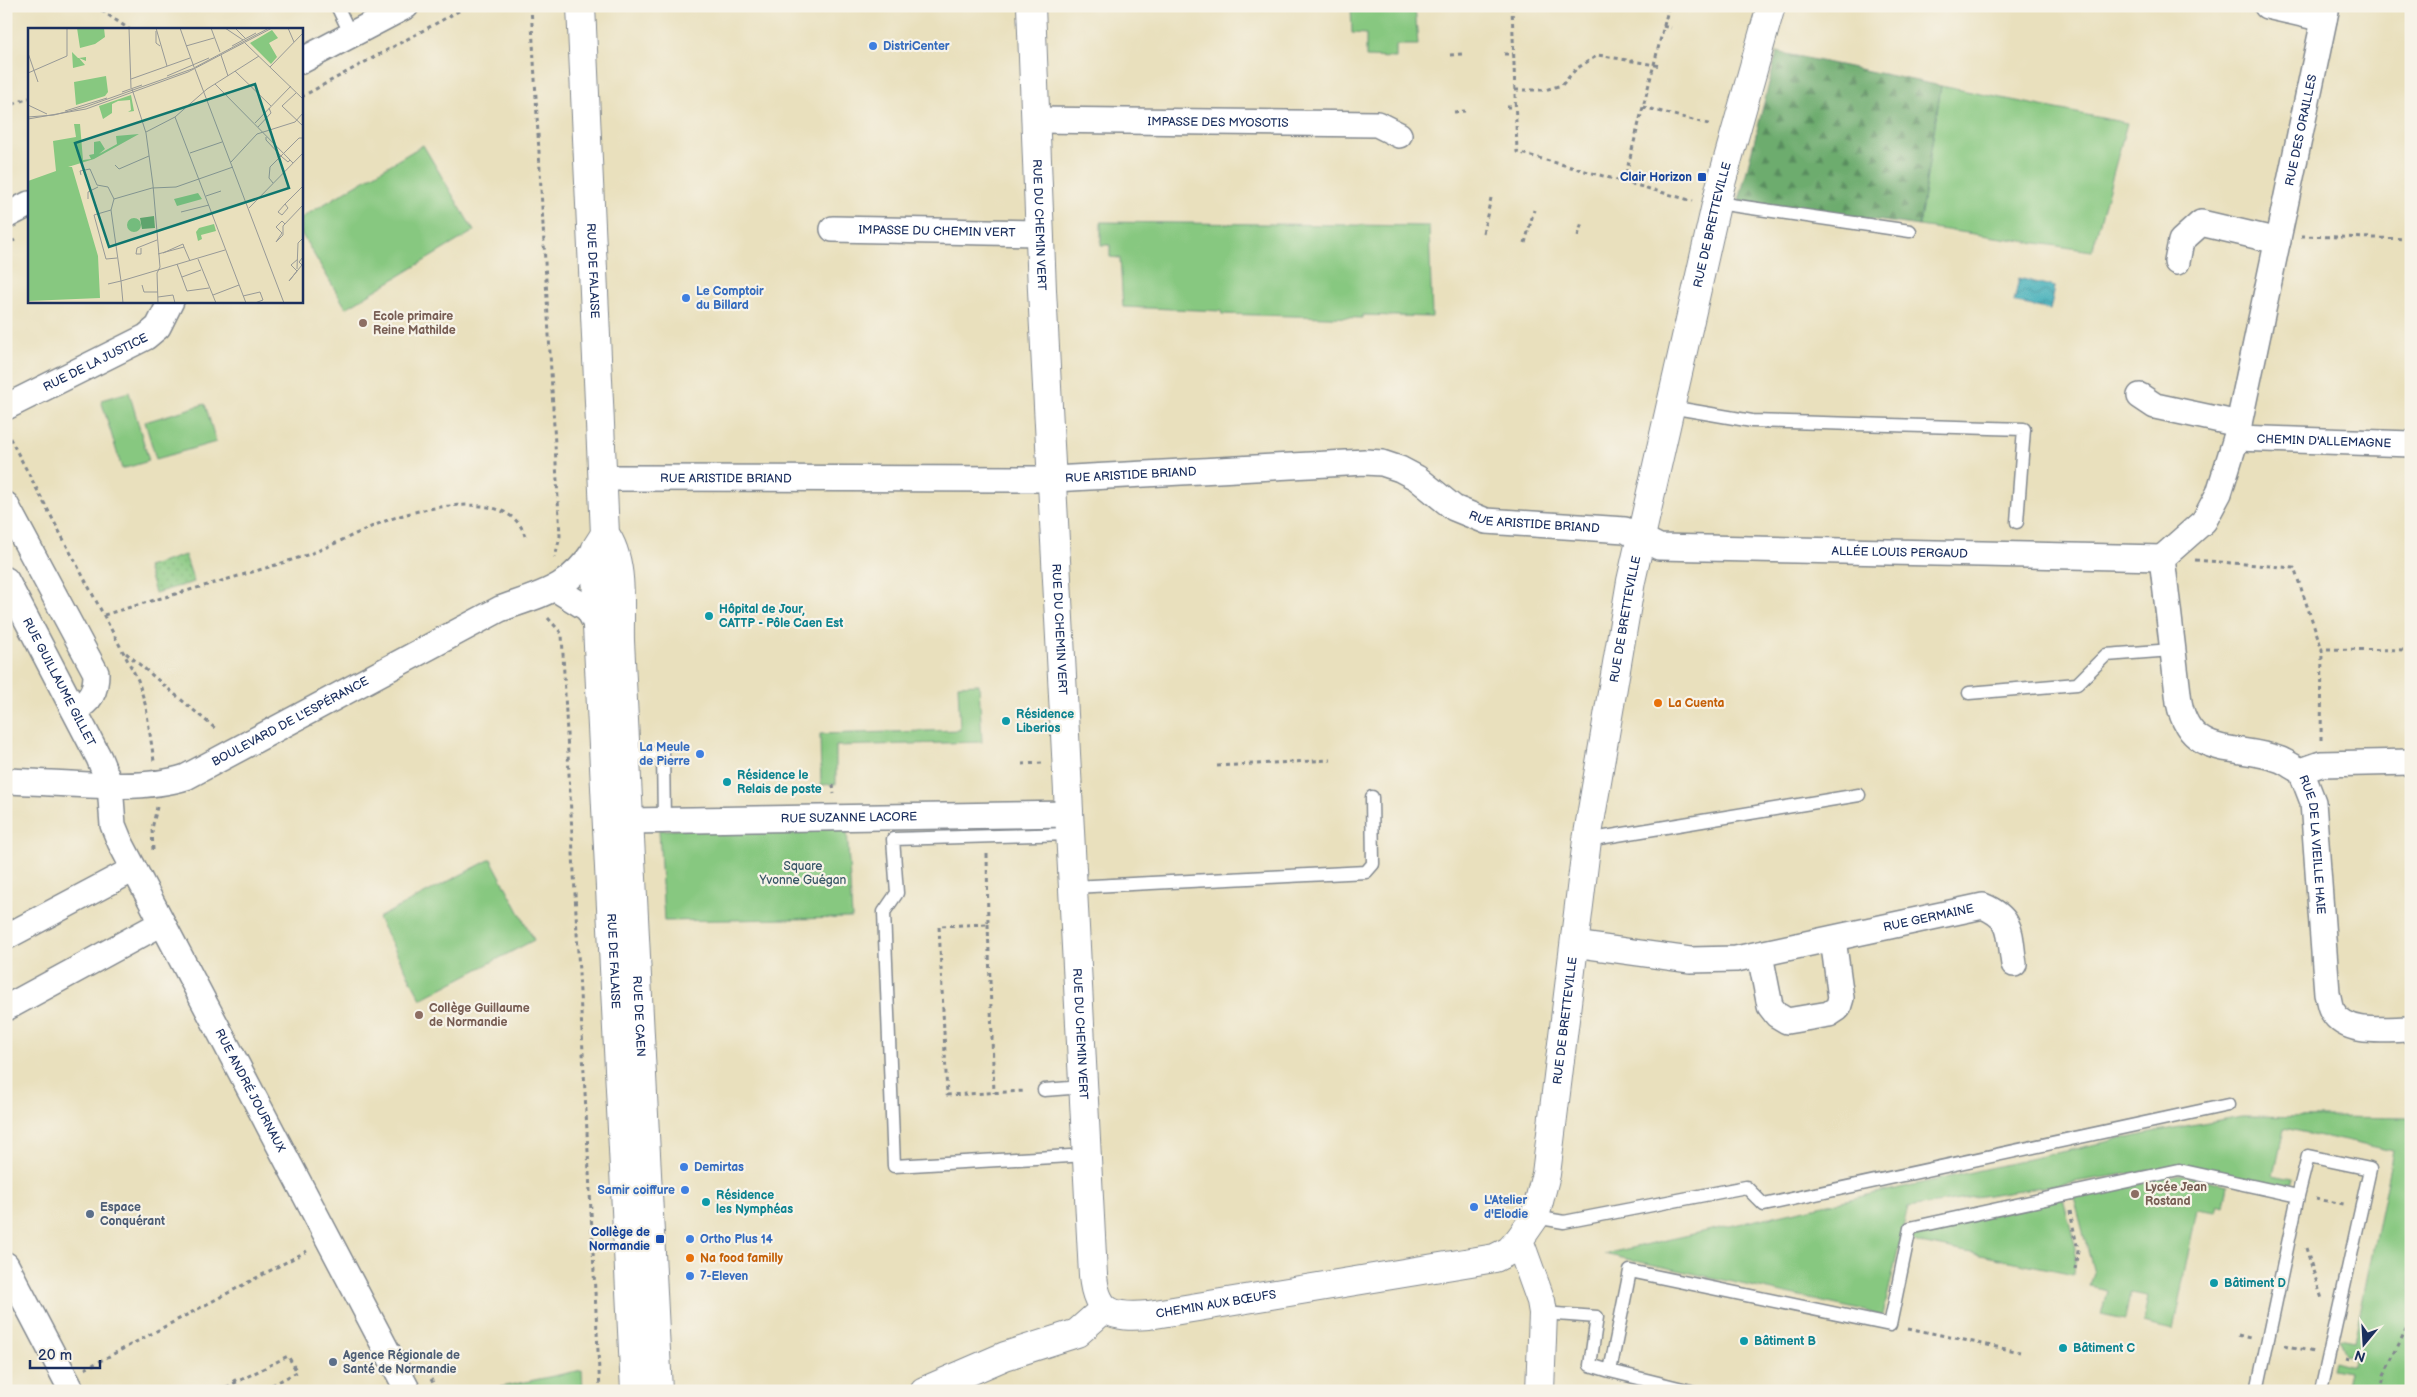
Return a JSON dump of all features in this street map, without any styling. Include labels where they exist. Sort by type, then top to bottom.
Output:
[{"type":"main road","name":"RUE DE FALAISE","points":[[581,6],[602,478],[601,541],[596,596],[597,626],[635,1391]]},
{"type":"main road","name":"RUE DU CHEMIN VERT","points":[[1032,6],[1040,233],[1094,1287],[1099,1303],[1104,1309]]},
{"type":"main road","name":"RUE DE BRETTEVILLE","points":[[1519,1240],[1535,1216],[1546,1174],[1588,840],[1640,538],[1670,407],[1707,203],[1771,6]]},
{"type":"main road","name":"RUE DE FALAISE","points":[[601,541],[613,544],[618,568],[620,641]]},
{"type":"main road","name":"RUE DE CAEN","points":[[620,641],[658,1391]]},
{"type":"main road","name":"CHEMIN AUX BŒUFS","points":[[1104,1309],[1120,1315],[1149,1315],[1472,1262],[1495,1258],[1519,1240]]},
{"type":"main road","points":[[1519,1240],[1541,1301],[1543,1313],[1540,1391]]},
{"type":"main road","points":[[924,1391],[1006,1356],[1077,1333],[1104,1309]]},
{"type":"street","points":[[302,60],[406,6]]},
{"type":"street","name":"RUE DES ORAILLES","points":[[2162,558],[2204,521],[2219,493],[2238,431],[2326,13],[2267,6]]},
{"type":"street","name":"IMPASSE DES MYOSOTIS","points":[[1036,120],[1377,124],[1398,135]]},
{"type":"street","points":[[6,216],[28,205]]},
{"type":"street","points":[[2177,262],[2181,240],[2201,224],[2278,238]]},
{"type":"street","name":"IMPASSE DU CHEMIN VERT","points":[[833,229],[1040,233]]},
{"type":"street","name":"RUE DE LA JUSTICE","points":[[6,408],[146,336],[158,327],[170,302]]},
{"type":"street","points":[[2140,396],[2155,406],[2238,431]]},
{"type":"street","name":"CHEMIN D'ALLEMAGNE","points":[[2238,431],[2411,444]]},
{"type":"street","name":"RUE ARISTIDE BRIAND","points":[[602,478],[1053,479],[1364,462],[1382,463],[1400,469],[1416,478],[1454,508],[1486,521],[1625,530],[1640,538]]},
{"type":"street","points":[[6,505],[96,673],[96,685],[93,694],[85,704],[75,709]]},
{"type":"street","name":"ALLÉE LOUIS PERGAUD","points":[[1640,538],[1659,547],[2162,558]]},
{"type":"street","name":"BOULEVARD DE L'ESPÉRANCE","points":[[6,781],[157,784],[186,777],[500,608],[556,589],[584,566],[601,541]]},
{"type":"street","name":"RUE DE LA VIEILLE HAIE","points":[[2162,558],[2181,716],[2189,729],[2202,741],[2217,747],[2311,768],[2327,993],[2332,1012],[2341,1022],[2357,1029],[2411,1029]]},
{"type":"street","name":"RUE GUILLAUME GILLET","points":[[6,580],[75,709],[110,784]]},
{"type":"street","points":[[556,589],[588,609],[597,626]]},
{"type":"street","name":"BOULEVARD DE L'ESPÉRANCE","points":[[556,589],[579,591],[596,596]]},
{"type":"street","points":[[596,596],[607,602],[620,641]]},
{"type":"street","points":[[2311,768],[2411,762]]},
{"type":"street","name":"RUE ANDRÉ JOURNAUX","points":[[110,784],[113,825],[134,869],[408,1391]]},
{"type":"street","name":"RUE SUZANNE LACORE","points":[[629,821],[1070,824]]},
{"type":"street","points":[[6,937],[134,869]]},
{"type":"street","name":"RUE GERMAINE","points":[[1574,944],[1690,960],[1722,960],[1833,939],[1983,906],[1997,912],[2006,920],[2014,964]]},
{"type":"street","points":[[6,1008],[162,923]]},
{"type":"street","points":[[1760,954],[1770,1006],[1777,1015],[1787,1020],[1829,1014],[1838,1008],[1841,998],[1833,939]]},
{"type":"street","points":[[6,1265],[77,1381]]},
{"type":"lane","points":[[337,6],[351,35]]},
{"type":"lane","points":[[1707,203],[1827,223],[1910,232]]},
{"type":"lane","points":[[1670,407],[1752,421],[2024,429],[2017,522]]},
{"type":"lane","points":[[1969,693],[2078,684],[2106,654],[2172,650]]},
{"type":"lane","points":[[626,755],[663,753],[664,820]]},
{"type":"lane","points":[[1588,840],[1859,795]]},
{"type":"lane","points":[[1073,887],[1366,872],[1373,864],[1372,798]]},
{"type":"lane","points":[[1070,824],[986,836],[894,839],[898,893],[884,912],[894,1166],[1087,1155]]},
{"type":"lane","points":[[1044,1090],[1083,1087]]},
{"type":"lane","points":[[1535,1216],[1564,1222],[1746,1187],[1764,1205],[2228,1105]]},
{"type":"lane","points":[[2257,1391],[2308,1156],[2370,1170],[2321,1391]]},
{"type":"lane","points":[[1610,1371],[1630,1271],[1890,1325],[1910,1228],[2179,1170],[2298,1196]]},
{"type":"lane","points":[[1543,1313],[1597,1317],[1590,1366],[1691,1391]]},
{"type":"path","points":[[95,6],[128,28]]},
{"type":"path","points":[[302,96],[468,6]]},
{"type":"path","points":[[531,6],[560,536],[559,546],[550,564]]},
{"type":"path","points":[[1512,6],[1517,152],[1707,203]]},
{"type":"path","points":[[1624,181],[1669,6]]},
{"type":"path","points":[[1663,26],[1671,28]]},
{"type":"path","points":[[1450,55],[1462,54]]},
{"type":"path","points":[[1504,54],[1513,54]]},
{"type":"path","points":[[1515,90],[1545,90],[1562,85],[1576,69],[1598,55],[1661,66]]},
{"type":"path","points":[[6,107],[28,98]]},
{"type":"path","points":[[1507,107],[1515,107]]},
{"type":"path","points":[[1643,107],[1714,126]]},
{"type":"path","points":[[1454,112],[1465,111]]},
{"type":"path","points":[[1634,143],[1640,145]]},
{"type":"path","points":[[1483,233],[1491,198]]},
{"type":"path","points":[[1525,243],[1534,210]]},
{"type":"path","points":[[1578,236],[1582,222]]},
{"type":"path","points":[[2278,238],[2411,239]]},
{"type":"path","points":[[104,615],[302,556],[389,520],[421,510],[476,505],[492,508],[516,518],[522,526],[525,536]]},
{"type":"path","points":[[2162,558],[2294,568],[2322,649],[2311,768]]},
{"type":"path","points":[[546,616],[562,634],[600,1391]]},
{"type":"path","points":[[2322,649],[2411,650]]},
{"type":"path","points":[[124,651],[217,730]]},
{"type":"path","points":[[1217,766],[1331,760]]},
{"type":"path","points":[[1022,764],[1052,762]]},
{"type":"path","points":[[986,836],[994,1093]]},
{"type":"path","points":[[988,924],[938,926],[947,1095],[1044,1090]]},
{"type":"path","points":[[2066,1195],[2078,1251],[2075,1269]]},
{"type":"path","points":[[2298,1196],[2362,1208]]},
{"type":"path","points":[[2295,1214],[2334,1336]]},
{"type":"path","points":[[77,1381],[310,1250]]},
{"type":"path","points":[[2381,1391],[2384,1375],[2411,1319]]},
{"type":"path","points":[[1890,1325],[2020,1352]]},
{"type":"path","points":[[2238,1335],[2353,1361]]},
{"type":"path","points":[[219,1391],[235,1380],[288,1356],[297,1372],[262,1391]]},
{"type":"path","points":[[235,1380],[241,1391]]},
{"type":"green space","points":[[1351,6],[1415,6],[1418,45],[1396,45],[1396,58],[1366,57],[1366,34],[1352,33]]},
{"type":"green space","points":[[1777,52],[1941,86],[1919,226],[1739,201]]},
{"type":"green space","points":[[1941,86],[2127,123],[2092,251],[1919,226]]},
{"type":"green space","points":[[423,145],[474,231],[346,308],[302,235],[302,217]]},
{"type":"green space","points":[[1101,222],[1429,226],[1432,317],[1362,315],[1362,318],[1222,314],[1221,311],[1123,307],[1120,258],[1110,257],[1110,245],[1101,245]]},
{"type":"green space","points":[[129,392],[149,461],[122,469],[101,400]]},
{"type":"green space","points":[[205,404],[216,442],[156,459],[145,422]]},
{"type":"green space","points":[[185,555],[194,582],[155,593],[147,567]]},
{"type":"green space","points":[[979,684],[982,742],[836,746],[836,784],[821,785],[820,734],[960,730],[958,685]]},
{"type":"green space","name":"Square Yvonne Guégan","points":[[847,827],[852,918],[664,921],[659,830]]},
{"type":"green space","points":[[491,859],[534,940],[421,999],[378,918]]},
{"type":"green space","points":[[2242,1116],[2411,1118],[2411,1391],[2345,1391],[2349,1371],[2332,1368],[2334,1360],[2353,1365],[2354,1357],[2345,1354],[2338,1339],[2354,1342],[2393,1151],[2284,1128],[2274,1175],[2293,1179],[2291,1188],[2180,1166],[1908,1207],[1883,1315],[1604,1254],[2146,1133]]},
{"type":"green space","points":[[2180,1174],[2228,1185],[2224,1207],[2218,1205],[2216,1212],[2197,1209],[2173,1330],[2143,1323],[2148,1296],[2130,1293],[2125,1320],[2101,1315],[2107,1290],[2090,1286],[2094,1273],[2074,1198]]},
{"type":"green space","points":[[2063,1199],[2076,1248],[2074,1274],[1912,1241],[1916,1230]]},
{"type":"green space","points":[[582,1370],[583,1391],[482,1391]]},
{"type":"water","points":[[2019,278],[2055,287],[2050,310],[2014,302]]},
{"type":"place","name":"DistriCenter","points":[[873,46]]},
{"type":"place","name":"Clair Horizon","points":[[1702,177]]},
{"type":"place","name":"Le Comptoir du Billard","points":[[686,298]]},
{"type":"place","name":"Ecole primaire Reine Mathilde","points":[[363,323]]},
{"type":"place","name":"Hôpital de Jour, CATTP - Pôle Caen Est","points":[[709,616]]},
{"type":"place","name":"La Cuenta","points":[[1658,703]]},
{"type":"place","name":"Résidence Liberios","points":[[1006,721]]},
{"type":"place","name":"La Meule de Pierre","points":[[700,754]]},
{"type":"place","name":"Résidence le Relais de poste","points":[[727,782]]},
{"type":"place","name":"Collège Guillaume de Normandie","points":[[419,1015]]},
{"type":"place","name":"Demirtas","points":[[684,1167]]},
{"type":"place","name":"Samir coiffure","points":[[685,1190]]},
{"type":"place","name":"Lycée Jean Rostand","points":[[2135,1194]]},
{"type":"place","name":"Résidence les Nymphéas","points":[[706,1202]]},
{"type":"place","name":"L'Atelier d'Elodie","points":[[1474,1207]]},
{"type":"place","name":"Espace Conquérant","points":[[90,1214]]},
{"type":"place","name":"Collège de Normandie","points":[[660,1239]]},
{"type":"place","name":"Ortho Plus 14","points":[[690,1239]]},
{"type":"place","name":"Na food familly","points":[[690,1258]]},
{"type":"place","name":"7-Eleven","points":[[690,1276]]},
{"type":"place","name":"Bâtiment D","points":[[2214,1283]]},
{"type":"place","name":"Bâtiment B","points":[[1744,1341]]},
{"type":"place","name":"Bâtiment C","points":[[2063,1348]]},
{"type":"place","name":"Agence Régionale de Santé de Normandie","points":[[333,1362]]}]
